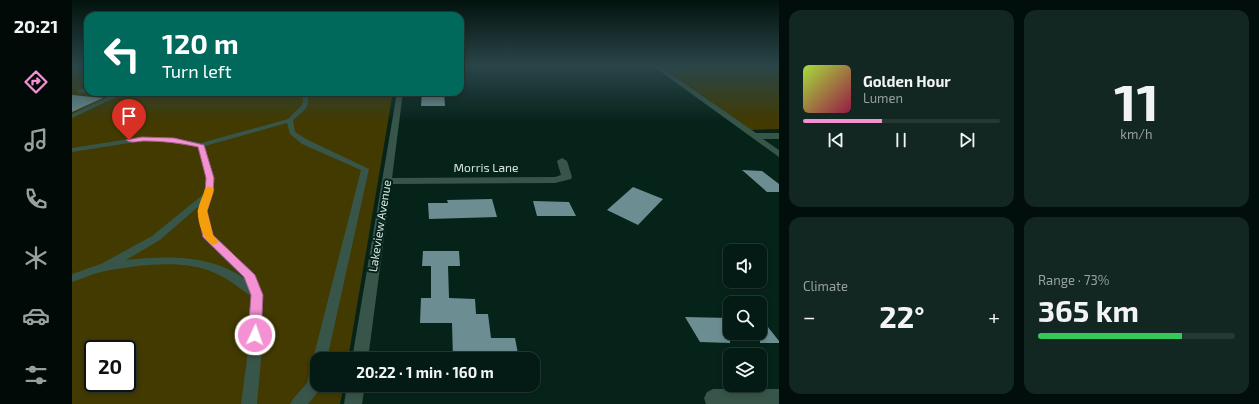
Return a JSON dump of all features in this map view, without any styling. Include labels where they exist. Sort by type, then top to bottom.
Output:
[{"type":"street","points":[[682,85],[779,154]]},
{"type":"street","name":"Lakeview Avenue","points":[[361,352],[399,96]]},
{"type":"street","points":[[754,136],[779,136]]},
{"type":"street","name":"Morris Lane","points":[[387,181],[555,180],[567,177],[562,161]]},
{"type":"street","points":[[353,404],[355,392]]},
{"type":"street","points":[[714,401],[779,398]]},
{"type":"lane","points":[[72,116],[115,96]]},
{"type":"lane","points":[[72,150],[142,139],[174,140],[201,145],[290,120],[305,106],[305,96]]},
{"type":"lane","points":[[290,120],[292,133],[305,142],[365,169],[322,352]]},
{"type":"lane","points":[[201,145],[210,178],[209,193],[202,211],[208,237],[249,275],[257,295],[254,360],[249,404]]},
{"type":"lane","points":[[72,278],[105,267],[156,238],[209,193]]},
{"type":"lane","points":[[105,267],[145,262],[200,264],[231,276],[257,295]]},
{"type":"lane","points":[[298,404],[310,390]]},
{"type":"shaded area","points":[[72,85],[84,85],[84,96],[392,96],[349,352],[310,352],[310,392],[343,392],[340,404],[72,404]]},
{"type":"shaded area","points":[[688,85],[779,85],[779,129],[751,130]]},
{"type":"building","points":[[72,95],[103,98],[72,112]]},
{"type":"building","points":[[422,96],[444,96],[445,106],[421,106]]},
{"type":"building","points":[[742,170],[762,171],[779,184],[779,192],[767,192]]},
{"type":"building","points":[[633,187],[663,199],[638,225],[607,210]]},
{"type":"building","points":[[492,199],[497,217],[429,219],[428,203],[448,203],[447,200]]},
{"type":"building","points":[[533,201],[569,202],[576,216],[537,216]]},
{"type":"building","points":[[423,251],[459,251],[460,266],[448,266],[449,298],[475,299],[476,314],[488,314],[491,338],[515,338],[518,352],[453,352],[452,323],[420,323],[421,298],[431,298],[431,266],[422,266]]},
{"type":"building","points":[[685,317],[723,318],[723,340],[730,340],[730,343],[700,342]]},
{"type":"building","points":[[767,326],[779,341],[779,343],[760,343],[760,340],[767,340]]},
{"type":"slow traffic","points":[[209,189],[209,193],[202,211],[208,237],[214,242]]},
{"type":"route","points":[[129,140],[174,140],[201,145],[210,178],[209,193],[202,211],[208,237],[249,275],[257,295],[255,335]]}]
